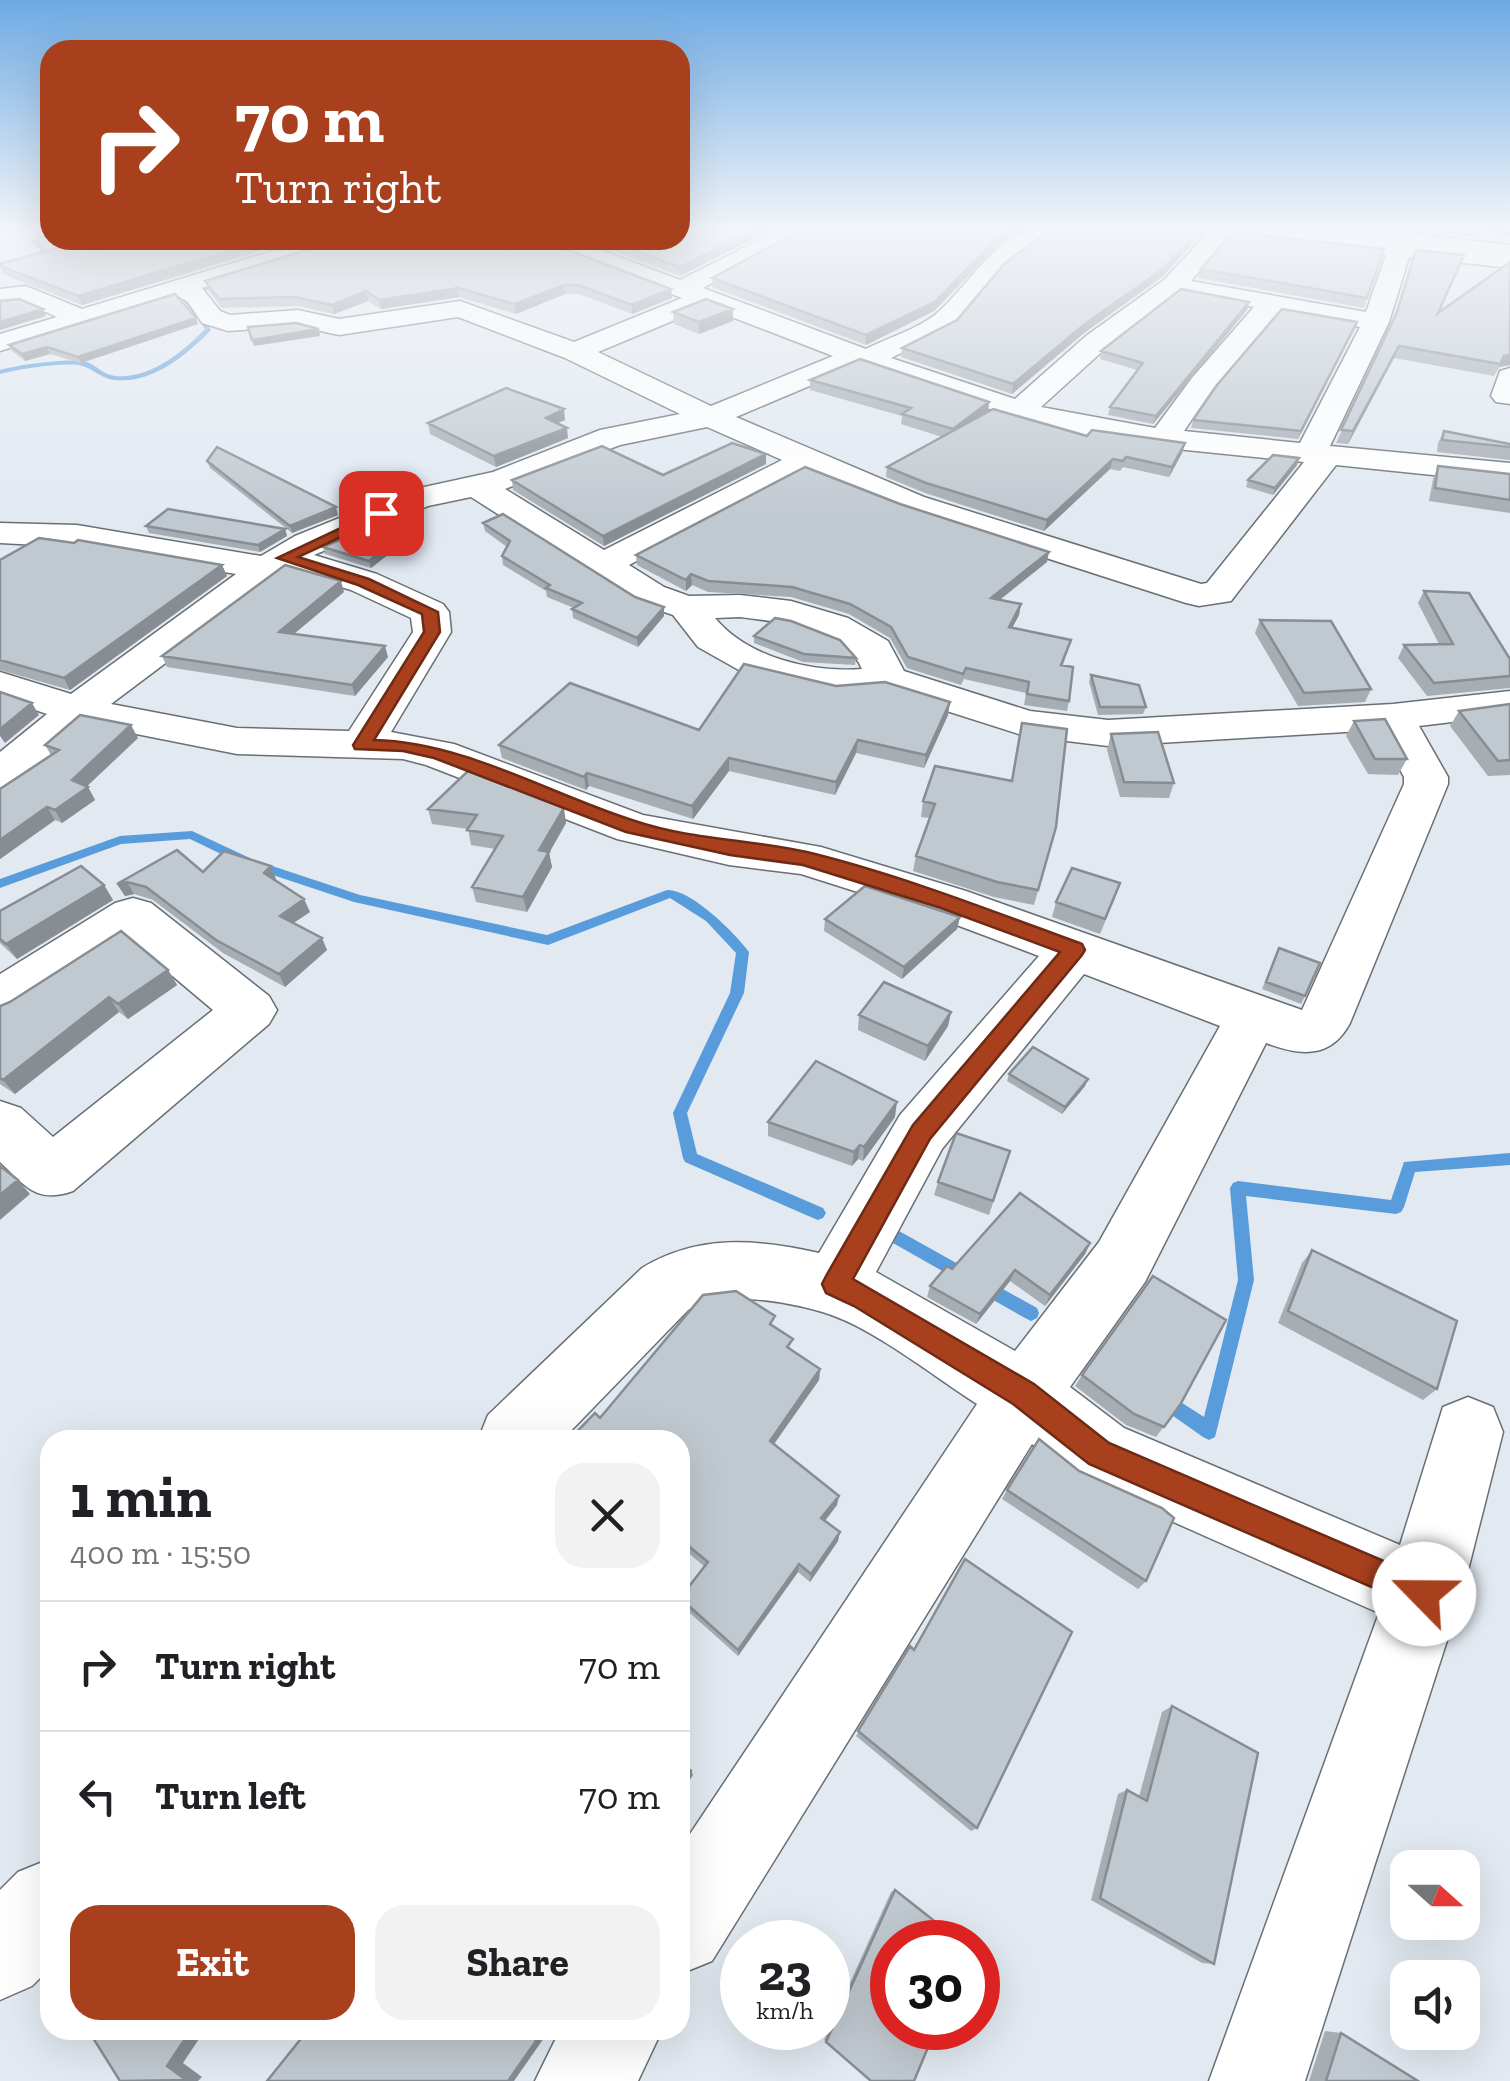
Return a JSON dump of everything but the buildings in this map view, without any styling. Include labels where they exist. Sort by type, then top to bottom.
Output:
[{"type":"street","points":[[0,343],[65,324]]},
{"type":"street","points":[[326,324],[361,324]]},
{"type":"street","points":[[503,324],[576,352],[710,417],[912,504],[1177,590],[1206,595],[1218,593],[1319,454],[1375,324]]},
{"type":"street","points":[[576,352],[633,324]]},
{"type":"street","points":[[773,324],[1049,420],[1164,438],[1510,473]]},
{"type":"street","points":[[0,775],[77,710],[276,563],[418,498],[502,480],[611,437],[710,417],[939,324]]},
{"type":"street","points":[[1020,410],[1120,324]]},
{"type":"street","points":[[1164,438],[1202,384],[1254,324]]},
{"type":"street","points":[[602,565],[808,458]]},
{"type":"street","points":[[475,485],[651,596],[686,607],[740,606],[791,612],[834,626],[874,649],[887,679]]},
{"type":"street","points":[[0,533],[77,536],[276,563],[364,582],[430,612],[432,632],[362,745]]},
{"type":"street","points":[[686,607],[712,640],[767,669],[836,683],[887,679],[1025,723],[1108,733],[1393,717],[1510,703]]},
{"type":"street","points":[[0,684],[77,710],[237,740],[403,746],[439,754],[633,828],[730,849],[804,858],[948,903],[1298,1033],[1310,1033],[1323,1023],[1426,784],[1393,717]]},
{"type":"street","points":[[0,1000],[133,916],[250,1010],[52,1173],[0,1124]]},
{"type":"street","points":[[836,1284],[921,1132],[1074,950]]},
{"type":"street","points":[[690,1914],[1024,1394],[1122,1262],[1252,1018]]},
{"type":"street","points":[[523,1430],[664,1289],[691,1274],[734,1271],[836,1284],[1024,1394],[1099,1454],[1424,1594]]},
{"type":"street","points":[[1257,2081],[1424,1594],[1468,1432]]},
{"type":"street","points":[[0,1954],[40,1914]]},
{"type":"street","points":[[583,2081],[610,2040]]},
{"type":"waterway","points":[[0,372],[17,367],[84,363],[99,374],[133,377],[183,353],[209,329],[205,324]]},
{"type":"waterway","points":[[0,884],[120,840],[192,835],[250,863],[358,899],[548,940],[671,893],[710,918],[743,952],[737,993],[680,1113],[690,1158],[818,1213]]},
{"type":"waterway","points":[[1165,1400],[1209,1431],[1246,1280],[1238,1188],[1396,1207],[1409,1166],[1510,1159]]},
{"type":"waterway","points":[[899,1238],[1031,1313]]},
{"type":"route","points":[[381,513],[284,558],[364,582],[430,612],[432,632],[362,745],[403,746],[439,754],[633,828],[730,849],[804,858],[948,903],[1074,950],[921,1132],[836,1284],[1024,1394],[1099,1454],[1424,1594]]}]
